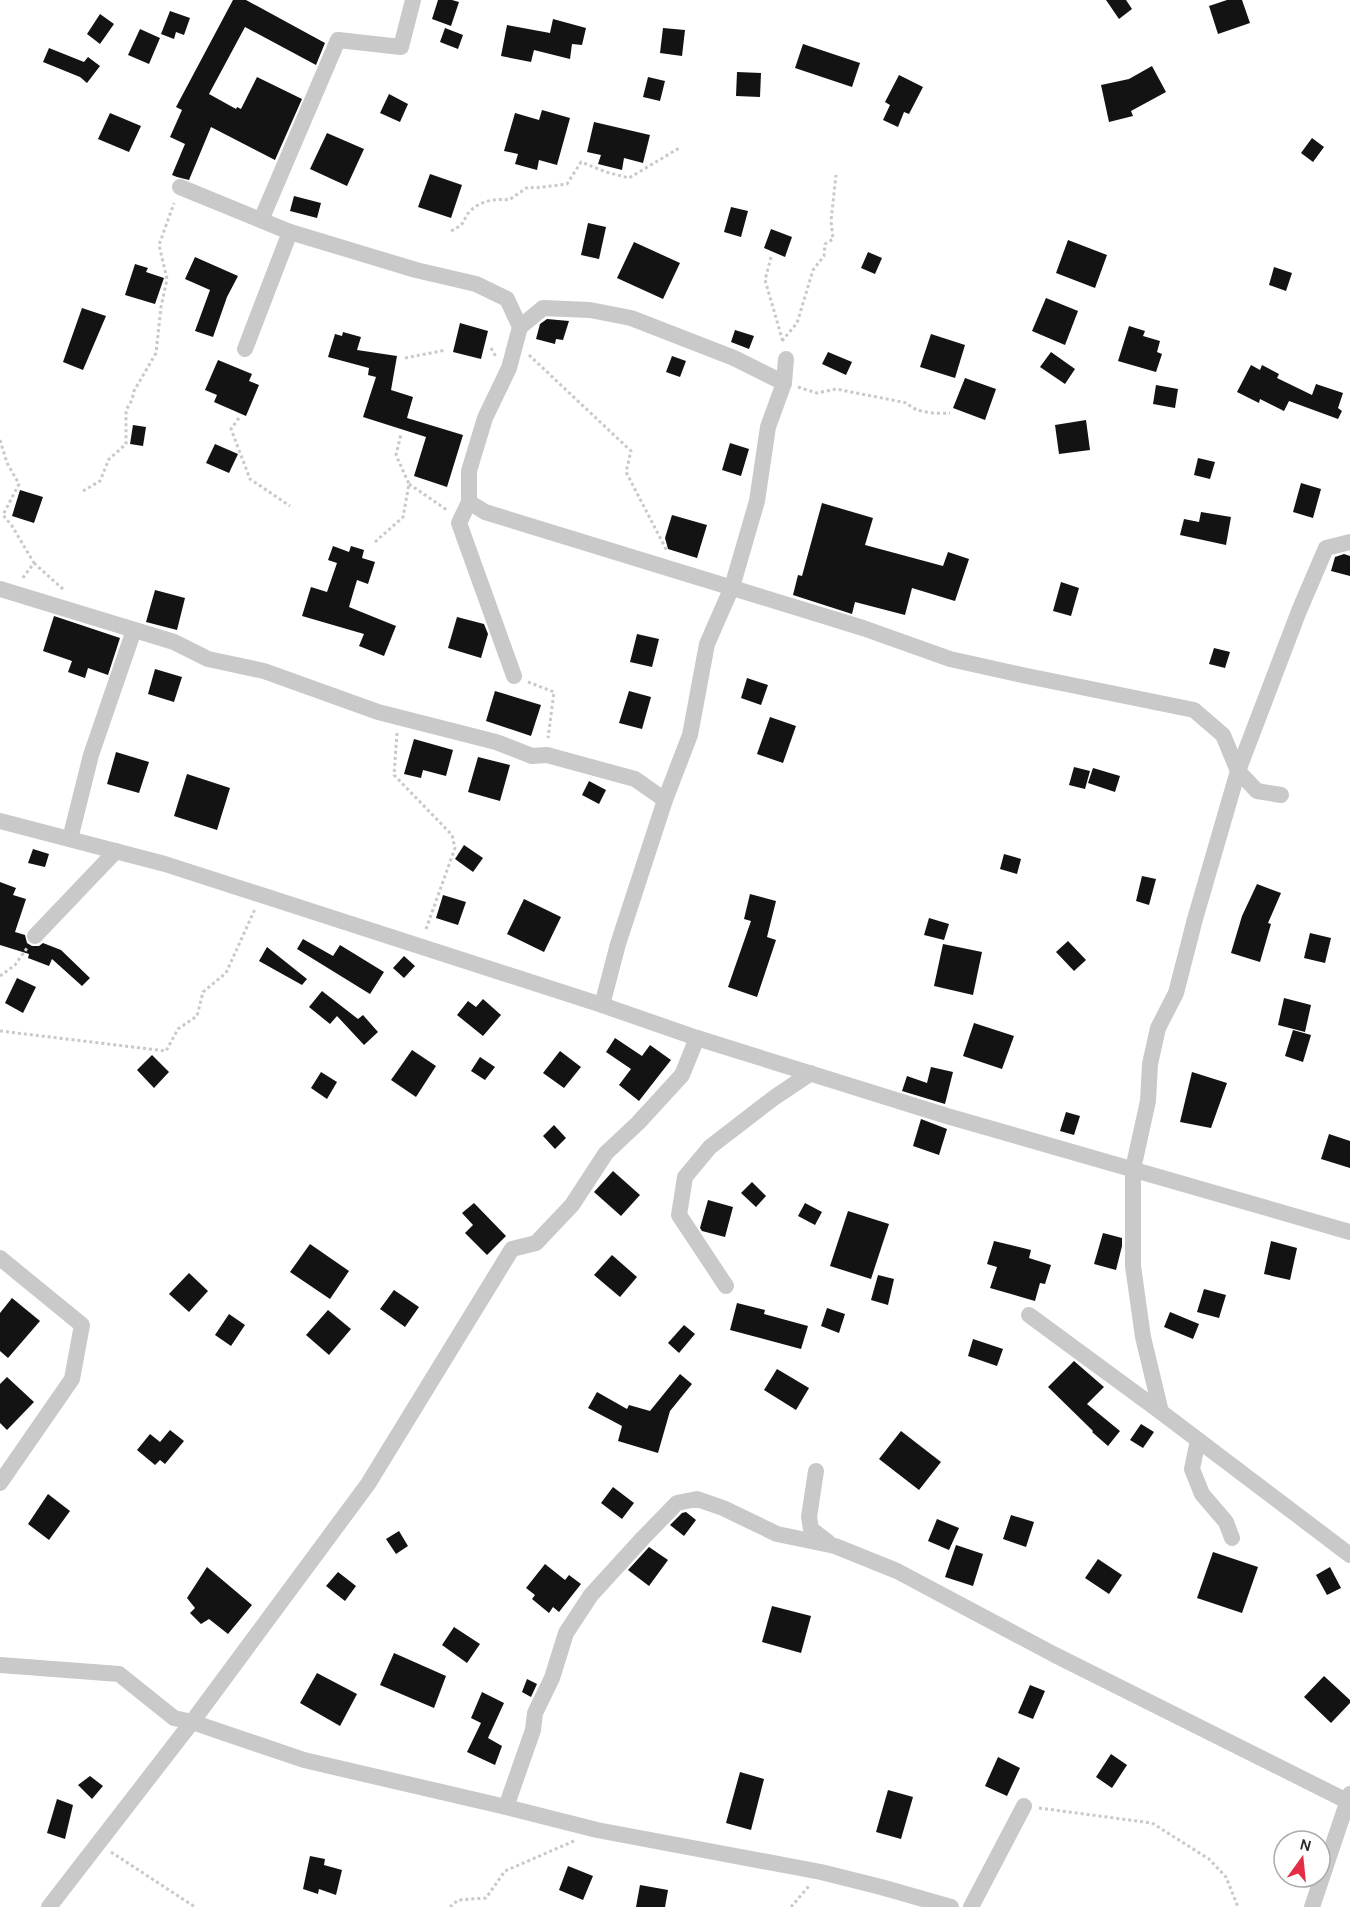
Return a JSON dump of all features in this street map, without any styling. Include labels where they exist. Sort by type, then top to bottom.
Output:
[{"type":"street","points":[[261,220],[338,40],[400,47],[413,0]]},
{"type":"street","points":[[180,187],[290,232],[416,270],[476,284],[507,299],[520,327]]},
{"type":"street","points":[[245,349],[290,232]]},
{"type":"street","points":[[514,676],[459,523],[470,502],[468,471],[485,418],[509,368],[520,327],[543,308],[590,310],[631,318],[734,358],[784,383]]},
{"type":"street","points":[[602,1005],[618,944],[664,800],[690,735],[707,644],[732,587],[757,501],[768,427],[784,383],[786,359]]},
{"type":"street","points":[[470,502],[485,512],[863,628],[950,659],[1194,710],[1223,735],[1238,771],[1257,791],[1281,795]]},
{"type":"street","points":[[1161,1412],[1143,1337],[1134,1266],[1133,1169],[1148,1101],[1150,1064],[1158,1028],[1176,993],[1238,771],[1326,548],[1350,542]]},
{"type":"street","points":[[6,590],[174,642],[208,659],[264,671],[378,712],[496,742],[532,756],[547,755],[635,779],[664,800]]},
{"type":"street","points":[[70,839],[92,754],[134,630]]},
{"type":"street","points":[[0,821],[165,864],[602,1005],[697,1038],[947,1116],[1350,1232]]},
{"type":"street","points":[[34,936],[116,851]]},
{"type":"street","points":[[49,1907],[192,1722],[368,1484],[512,1249],[536,1243],[572,1205],[606,1153],[638,1123],[682,1075],[697,1038]]},
{"type":"street","points":[[726,1286],[679,1215],[686,1177],[718,1141],[775,1097],[811,1073]]},
{"type":"street","points":[[0,1258],[82,1325],[72,1379],[0,1483]]},
{"type":"street","points":[[1029,1315],[1350,1555]]},
{"type":"street","points":[[1198,1440],[1192,1469],[1202,1494],[1227,1522],[1232,1538]]},
{"type":"street","points":[[816,1471],[809,1517],[811,1529],[835,1546]]},
{"type":"street","points":[[506,1807],[533,1730],[535,1713],[552,1678],[566,1633],[591,1595],[677,1503],[697,1499],[723,1508],[777,1533],[835,1546],[897,1571],[1055,1655],[1349,1797],[1312,1907]]},
{"type":"street","points":[[0,1665],[119,1674],[174,1718],[304,1760],[597,1830],[821,1872],[951,1907]]},
{"type":"street","points":[[971,1907],[1024,1806]]},
{"type":"street","points":[[881,1887],[908,1907]]},
{"type":"path","points":[[451,231],[463,225],[471,210],[495,198],[509,200],[528,187],[567,184],[581,162],[628,178],[681,147]]},
{"type":"path","points":[[782,341],[797,323],[813,270],[824,256],[825,244],[833,239],[831,221],[836,175]]},
{"type":"path","points":[[84,491],[100,481],[109,459],[126,444],[126,410],[156,353],[160,307],[167,279],[159,245],[180,187]]},
{"type":"path","points":[[771,257],[765,280],[786,359]]},
{"type":"path","points":[[405,358],[446,350]]},
{"type":"path","points":[[514,351],[530,355],[631,451],[626,472],[677,572]]},
{"type":"path","points":[[784,383],[817,393],[836,389],[907,403],[910,407],[937,414],[950,413]]},
{"type":"path","points":[[238,418],[231,429],[250,479],[290,506]]},
{"type":"path","points":[[375,542],[404,518],[409,484],[396,455],[401,434]]},
{"type":"path","points":[[0,440],[7,463],[19,484],[3,515],[34,563],[6,590]]},
{"type":"path","points":[[409,484],[441,505],[459,523]]},
{"type":"path","points":[[514,676],[554,692],[547,755]]},
{"type":"path","points":[[398,717],[394,775],[452,835],[455,848],[420,948]]},
{"type":"path","points":[[0,1031],[166,1051],[178,1029],[197,1016],[203,992],[226,973],[261,896]]},
{"type":"path","points":[[0,976],[15,965],[34,936]]},
{"type":"path","points":[[1024,1806],[1152,1823],[1209,1859],[1226,1877],[1238,1907]]},
{"type":"path","points":[[450,1907],[458,1900],[486,1898],[505,1871],[597,1830]]},
{"type":"path","points":[[98,1843],[195,1907]]},
{"type":"path","points":[[791,1907],[821,1872]]},
{"type":"building","points":[[233,0],[246,0],[325,43],[316,65],[245,27],[209,94],[236,109],[237,107],[241,109],[257,77],[302,99],[275,160],[211,127],[189,180],[177,177],[172,175],[185,144],[170,137],[182,110],[176,107]]},
{"type":"building","points":[[438,0],[459,2],[451,26],[432,19]]},
{"type":"building","points":[[1106,0],[1126,0],[1132,9],[1119,19]]},
{"type":"building","points":[[1227,0],[1242,0],[1250,23],[1218,34],[1209,6]]},
{"type":"building","points":[[170,11],[190,18],[184,35],[176,32],[174,39],[161,34]]},
{"type":"building","points":[[100,14],[114,24],[100,44],[87,34]]},
{"type":"building","points":[[553,19],[586,28],[582,45],[572,44],[570,59],[534,50],[531,62],[501,56],[507,25],[550,33]]},
{"type":"building","points":[[445,28],[463,35],[458,49],[440,42]]},
{"type":"building","points":[[663,28],[685,30],[682,56],[660,53]]},
{"type":"building","points":[[140,29],[160,38],[149,64],[128,55]]},
{"type":"building","points":[[803,44],[860,63],[852,87],[795,68]]},
{"type":"building","points":[[49,48],[84,62],[88,57],[100,66],[87,83],[80,77],[43,62]]},
{"type":"building","points":[[1152,66],[1166,92],[1131,111],[1133,116],[1109,122],[1101,85],[1129,79]]},
{"type":"building","points":[[737,72],[761,73],[760,97],[736,96]]},
{"type":"building","points":[[899,75],[923,87],[909,114],[904,112],[898,127],[883,120],[890,105],[885,102]]},
{"type":"building","points":[[648,77],[665,81],[660,101],[643,97]]},
{"type":"building","points":[[389,94],[408,104],[400,122],[380,113]]},
{"type":"building","points":[[542,110],[570,118],[557,165],[539,160],[537,170],[515,164],[518,154],[504,151],[515,113],[539,120]]},
{"type":"building","points":[[110,113],[141,126],[129,152],[98,139]]},
{"type":"building","points":[[594,122],[650,135],[643,163],[624,158],[622,170],[598,164],[601,155],[587,152]]},
{"type":"building","points":[[327,133],[364,149],[347,186],[310,169]]},
{"type":"building","points":[[1312,138],[1324,147],[1313,162],[1301,153]]},
{"type":"building","points":[[430,174],[462,185],[451,218],[418,207]]},
{"type":"building","points":[[294,196],[321,203],[317,218],[290,211]]},
{"type":"building","points":[[731,207],[748,211],[741,237],[724,232]]},
{"type":"building","points":[[588,223],[606,227],[599,259],[581,255]]},
{"type":"building","points":[[771,229],[792,237],[785,257],[764,248]]},
{"type":"building","points":[[1068,240],[1107,255],[1095,288],[1056,273]]},
{"type":"building","points":[[634,242],[680,263],[663,299],[617,278]]},
{"type":"building","points":[[868,252],[882,258],[875,274],[861,268]]},
{"type":"building","points":[[195,257],[238,276],[227,297],[213,337],[195,331],[210,290],[185,279]]},
{"type":"building","points":[[135,264],[148,268],[146,272],[164,278],[155,304],[125,295]]},
{"type":"building","points":[[1274,267],[1292,273],[1286,291],[1269,285]]},
{"type":"building","points":[[1046,298],[1078,311],[1065,345],[1032,331]]},
{"type":"building","points":[[82,308],[106,316],[83,370],[63,362]]},
{"type":"building","points":[[547,319],[569,321],[563,340],[556,339],[555,344],[536,339],[540,324]]},
{"type":"building","points":[[460,323],[488,331],[481,359],[453,352]]},
{"type":"building","points":[[1129,326],[1145,331],[1143,336],[1160,341],[1157,352],[1162,354],[1156,372],[1118,361]]},
{"type":"building","points":[[735,330],[754,336],[749,349],[731,342]]},
{"type":"building","points":[[343,332],[361,337],[357,350],[397,356],[391,390],[413,397],[407,418],[463,435],[447,487],[414,476],[426,437],[363,417],[376,377],[368,375],[369,368],[328,357],[335,334],[342,336]]},
{"type":"building","points":[[931,334],[965,345],[955,378],[920,367]]},
{"type":"building","points":[[828,352],[852,362],[846,375],[822,364]]},
{"type":"building","points":[[1051,352],[1075,369],[1065,384],[1040,367]]},
{"type":"building","points":[[672,356],[686,361],[680,377],[666,372]]},
{"type":"building","points":[[218,360],[252,374],[249,381],[259,385],[246,416],[214,402],[217,395],[205,390]]},
{"type":"building","points":[[1251,365],[1260,370],[1262,365],[1279,374],[1277,378],[1312,395],[1316,384],[1343,393],[1338,408],[1342,411],[1338,419],[1289,401],[1284,411],[1260,399],[1259,403],[1237,392]]},
{"type":"building","points":[[965,378],[996,389],[985,420],[953,408]]},
{"type":"building","points":[[1156,385],[1178,389],[1175,408],[1153,404]]},
{"type":"building","points":[[1086,420],[1090,450],[1059,454],[1055,425]]},
{"type":"building","points":[[133,425],[146,427],[143,446],[130,444]]},
{"type":"building","points":[[730,443],[749,449],[741,476],[722,470]]},
{"type":"building","points":[[215,444],[238,454],[229,473],[206,463]]},
{"type":"building","points":[[1198,458],[1215,462],[1210,479],[1194,475]]},
{"type":"building","points":[[1301,483],[1321,489],[1313,518],[1293,512]]},
{"type":"building","points":[[20,490],[43,497],[34,523],[12,516]]},
{"type":"building","points":[[822,503],[873,518],[865,545],[943,566],[948,552],[969,559],[955,601],[912,588],[905,615],[855,602],[852,614],[793,595],[798,575],[802,576]]},
{"type":"building","points":[[1201,512],[1231,517],[1226,545],[1180,535],[1184,519],[1199,522]]},
{"type":"building","points":[[672,515],[707,525],[697,558],[668,549],[665,538]]},
{"type":"building","points":[[333,546],[349,552],[351,546],[364,550],[362,558],[375,562],[368,584],[357,580],[349,607],[396,626],[384,656],[359,646],[364,634],[302,616],[311,587],[327,592],[337,563],[328,560]]},
{"type":"building","points":[[1344,554],[1350,556],[1350,576],[1331,571],[1335,557]]},
{"type":"building","points":[[1061,582],[1079,588],[1071,616],[1053,611]]},
{"type":"building","points":[[155,590],[185,598],[177,630],[146,622]]},
{"type":"building","points":[[54,616],[120,638],[108,675],[88,668],[85,678],[68,672],[72,661],[43,651]]},
{"type":"building","points":[[457,617],[484,624],[488,634],[481,658],[448,648]]},
{"type":"building","points":[[637,634],[659,639],[652,667],[630,662]]},
{"type":"building","points":[[1214,648],[1230,652],[1225,668],[1209,664]]},
{"type":"building","points":[[155,669],[182,677],[174,702],[148,694]]},
{"type":"building","points":[[747,678],[768,685],[761,705],[741,698]]},
{"type":"building","points":[[495,691],[541,705],[531,736],[486,721]]},
{"type":"building","points":[[629,691],[651,697],[642,729],[619,723]]},
{"type":"building","points":[[770,717],[796,726],[783,763],[757,754]]},
{"type":"building","points":[[414,739],[453,750],[446,776],[423,770],[421,778],[404,774]]},
{"type":"building","points":[[116,752],[149,762],[139,793],[107,784]]},
{"type":"building","points":[[478,757],[510,765],[500,801],[468,792]]},
{"type":"building","points":[[1074,767],[1090,771],[1085,789],[1069,785]]},
{"type":"building","points":[[1093,768],[1120,776],[1115,792],[1088,783]]},
{"type":"building","points":[[187,774],[230,788],[217,830],[174,816]]},
{"type":"building","points":[[589,781],[606,790],[599,804],[582,795]]},
{"type":"building","points":[[464,845],[483,858],[473,872],[455,859]]},
{"type":"building","points":[[33,849],[49,854],[45,867],[28,863]]},
{"type":"building","points":[[1004,854],[1021,859],[1017,874],[1000,869]]},
{"type":"building","points":[[1142,876],[1156,879],[1149,905],[1136,901]]},
{"type":"building","points":[[0,882],[16,888],[13,895],[26,899],[15,932],[25,935],[27,943],[32,946],[39,946],[43,943],[61,950],[90,978],[82,986],[52,959],[49,966],[28,958],[29,954],[0,945]]},
{"type":"building","points":[[1257,884],[1281,893],[1268,923],[1271,924],[1260,962],[1231,953],[1242,916]]},
{"type":"building","points":[[750,894],[776,901],[767,937],[776,940],[757,997],[728,987],[751,921],[744,919]]},
{"type":"building","points":[[443,895],[466,902],[458,925],[436,918]]},
{"type":"building","points":[[524,899],[561,917],[544,952],[507,934]]},
{"type":"building","points":[[929,918],[949,924],[944,940],[924,935]]},
{"type":"building","points":[[1310,933],[1331,938],[1325,963],[1304,958]]},
{"type":"building","points":[[303,939],[333,956],[340,945],[384,972],[370,994],[297,949]]},
{"type":"building","points":[[1068,941],[1086,960],[1074,971],[1056,952]]},
{"type":"building","points":[[943,944],[982,952],[973,995],[934,986]]},
{"type":"building","points":[[267,947],[307,979],[302,985],[259,961]]},
{"type":"building","points":[[404,956],[415,966],[404,978],[393,968]]},
{"type":"building","points":[[17,978],[36,987],[23,1013],[5,1003]]},
{"type":"building","points":[[322,991],[358,1019],[363,1015],[378,1032],[364,1045],[337,1016],[330,1024],[309,1007]]},
{"type":"building","points":[[1284,998],[1311,1005],[1305,1032],[1278,1025]]},
{"type":"building","points":[[483,999],[501,1015],[483,1036],[457,1015],[468,1001],[476,1007]]},
{"type":"building","points":[[974,1023],[1014,1036],[1002,1069],[963,1056]]},
{"type":"building","points":[[1293,1030],[1311,1035],[1303,1062],[1285,1056]]},
{"type":"building","points":[[615,1038],[642,1056],[650,1045],[671,1060],[639,1101],[619,1085],[631,1069],[606,1052]]},
{"type":"building","points":[[412,1050],[436,1066],[416,1097],[391,1080]]},
{"type":"building","points":[[560,1051],[581,1067],[564,1088],[543,1073]]},
{"type":"building","points":[[152,1055],[169,1072],[154,1088],[137,1070]]},
{"type":"building","points":[[480,1057],[495,1067],[485,1080],[471,1071]]},
{"type":"building","points":[[931,1067],[953,1072],[945,1104],[902,1091],[907,1076],[927,1083]]},
{"type":"building","points":[[321,1072],[337,1082],[327,1099],[311,1088]]},
{"type":"building","points":[[1192,1072],[1227,1083],[1211,1128],[1180,1122]]},
{"type":"building","points":[[1066,1112],[1080,1116],[1074,1135],[1060,1131]]},
{"type":"building","points":[[921,1119],[947,1129],[939,1155],[913,1146]]},
{"type":"building","points":[[554,1125],[566,1138],[555,1149],[543,1136]]},
{"type":"building","points":[[1329,1134],[1350,1141],[1350,1168],[1321,1159]]},
{"type":"building","points":[[613,1171],[640,1195],[621,1216],[594,1192]]},
{"type":"building","points":[[752,1182],[766,1196],[756,1207],[741,1193]]},
{"type":"building","points":[[708,1200],[733,1207],[725,1237],[702,1231],[700,1228]]},
{"type":"building","points":[[474,1203],[506,1236],[487,1255],[465,1233],[473,1225],[462,1213]]},
{"type":"building","points":[[805,1203],[822,1212],[815,1225],[798,1216]]},
{"type":"building","points":[[848,1211],[889,1224],[871,1279],[830,1266]]},
{"type":"building","points":[[1103,1233],[1122,1238],[1116,1270],[1094,1264]]},
{"type":"building","points":[[994,1241],[1031,1250],[1029,1258],[1051,1265],[1045,1284],[1040,1283],[1035,1301],[990,1288],[997,1267],[987,1264]]},
{"type":"building","points":[[1271,1241],[1297,1248],[1290,1280],[1264,1274]]},
{"type":"building","points":[[310,1244],[349,1271],[330,1299],[290,1272]]},
{"type":"building","points":[[612,1255],[637,1277],[620,1297],[594,1275]]},
{"type":"building","points":[[189,1273],[208,1291],[189,1312],[169,1294]]},
{"type":"building","points":[[878,1275],[894,1279],[888,1305],[871,1300]]},
{"type":"building","points":[[1204,1289],[1226,1295],[1219,1318],[1197,1312]]},
{"type":"building","points":[[394,1290],[419,1307],[405,1327],[380,1309]]},
{"type":"building","points":[[12,1298],[40,1321],[8,1358],[0,1351],[0,1313]]},
{"type":"building","points":[[737,1303],[765,1310],[764,1314],[808,1326],[801,1349],[730,1330]]},
{"type":"building","points":[[827,1308],[845,1314],[839,1333],[821,1326]]},
{"type":"building","points":[[328,1310],[351,1329],[329,1355],[306,1335]]},
{"type":"building","points":[[1170,1312],[1199,1324],[1193,1339],[1164,1327]]},
{"type":"building","points":[[229,1314],[245,1325],[231,1346],[215,1335]]},
{"type":"building","points":[[684,1325],[695,1334],[679,1353],[668,1343]]},
{"type":"building","points":[[973,1339],[1003,1349],[997,1366],[968,1356]]},
{"type":"building","points":[[1074,1361],[1104,1387],[1087,1404],[1120,1431],[1108,1446],[1048,1387]]},
{"type":"building","points":[[777,1369],[809,1388],[796,1410],[764,1390]]},
{"type":"building","points":[[680,1374],[692,1384],[670,1411],[658,1453],[618,1441],[622,1426],[588,1408],[597,1392],[627,1409],[629,1405],[650,1411]]},
{"type":"building","points":[[7,1377],[34,1402],[7,1430],[0,1423],[0,1384]]},
{"type":"building","points":[[1141,1424],[1154,1432],[1143,1448],[1130,1440]]},
{"type":"building","points":[[170,1430],[184,1441],[165,1464],[160,1460],[155,1465],[137,1450],[150,1434],[160,1442]]},
{"type":"building","points":[[901,1431],[941,1462],[919,1490],[879,1459]]},
{"type":"building","points":[[613,1487],[634,1503],[622,1519],[601,1503]]},
{"type":"building","points":[[48,1494],[70,1511],[49,1540],[28,1524]]},
{"type":"building","points":[[686,1512],[696,1520],[684,1536],[670,1525]]},
{"type":"building","points":[[1011,1515],[1034,1522],[1026,1547],[1003,1539]]},
{"type":"building","points":[[937,1519],[959,1528],[949,1550],[928,1541]]},
{"type":"building","points":[[399,1531],[408,1546],[396,1554],[386,1539]]},
{"type":"building","points":[[956,1545],[983,1554],[973,1586],[945,1577]]},
{"type":"building","points":[[649,1547],[668,1560],[649,1586],[628,1570]]},
{"type":"building","points":[[1213,1552],[1258,1567],[1242,1613],[1197,1598]]},
{"type":"building","points":[[1098,1559],[1122,1575],[1109,1594],[1085,1578]]},
{"type":"building","points":[[545,1564],[565,1580],[569,1575],[581,1584],[559,1612],[553,1607],[549,1613],[532,1599],[535,1595],[526,1588]]},
{"type":"building","points":[[207,1567],[252,1605],[228,1634],[209,1619],[201,1624],[190,1613],[195,1608],[187,1598]]},
{"type":"building","points":[[1330,1567],[1341,1588],[1327,1595],[1316,1575]]},
{"type":"building","points":[[338,1572],[356,1586],[345,1601],[326,1586]]},
{"type":"building","points":[[772,1606],[811,1616],[801,1653],[762,1642]]},
{"type":"building","points":[[454,1627],[480,1644],[467,1663],[442,1645]]},
{"type":"building","points":[[394,1653],[446,1676],[434,1708],[380,1685]]},
{"type":"building","points":[[317,1673],[357,1694],[340,1726],[300,1703]]},
{"type":"building","points":[[1324,1676],[1350,1700],[1350,1703],[1331,1723],[1304,1697]]},
{"type":"building","points":[[527,1679],[537,1684],[531,1697],[522,1692]]},
{"type":"building","points":[[1030,1685],[1045,1691],[1033,1719],[1018,1713]]},
{"type":"building","points":[[482,1692],[504,1703],[488,1738],[502,1746],[495,1765],[467,1752],[481,1723],[471,1718]]},
{"type":"building","points":[[1111,1754],[1127,1765],[1112,1788],[1096,1777]]},
{"type":"building","points":[[998,1757],[1020,1768],[1007,1796],[985,1786]]},
{"type":"building","points":[[740,1772],[764,1779],[751,1830],[726,1823]]},
{"type":"building","points":[[90,1776],[103,1786],[92,1799],[78,1785]]},
{"type":"building","points":[[888,1790],[913,1797],[901,1839],[876,1832]]},
{"type":"building","points":[[57,1799],[73,1805],[65,1839],[47,1833]]},
{"type":"building","points":[[310,1856],[325,1859],[324,1865],[342,1870],[336,1895],[319,1889],[318,1894],[303,1889]]},
{"type":"building","points":[[568,1866],[593,1876],[583,1900],[559,1890]]},
{"type":"building","points":[[640,1885],[668,1890],[665,1907],[636,1907]]}]
